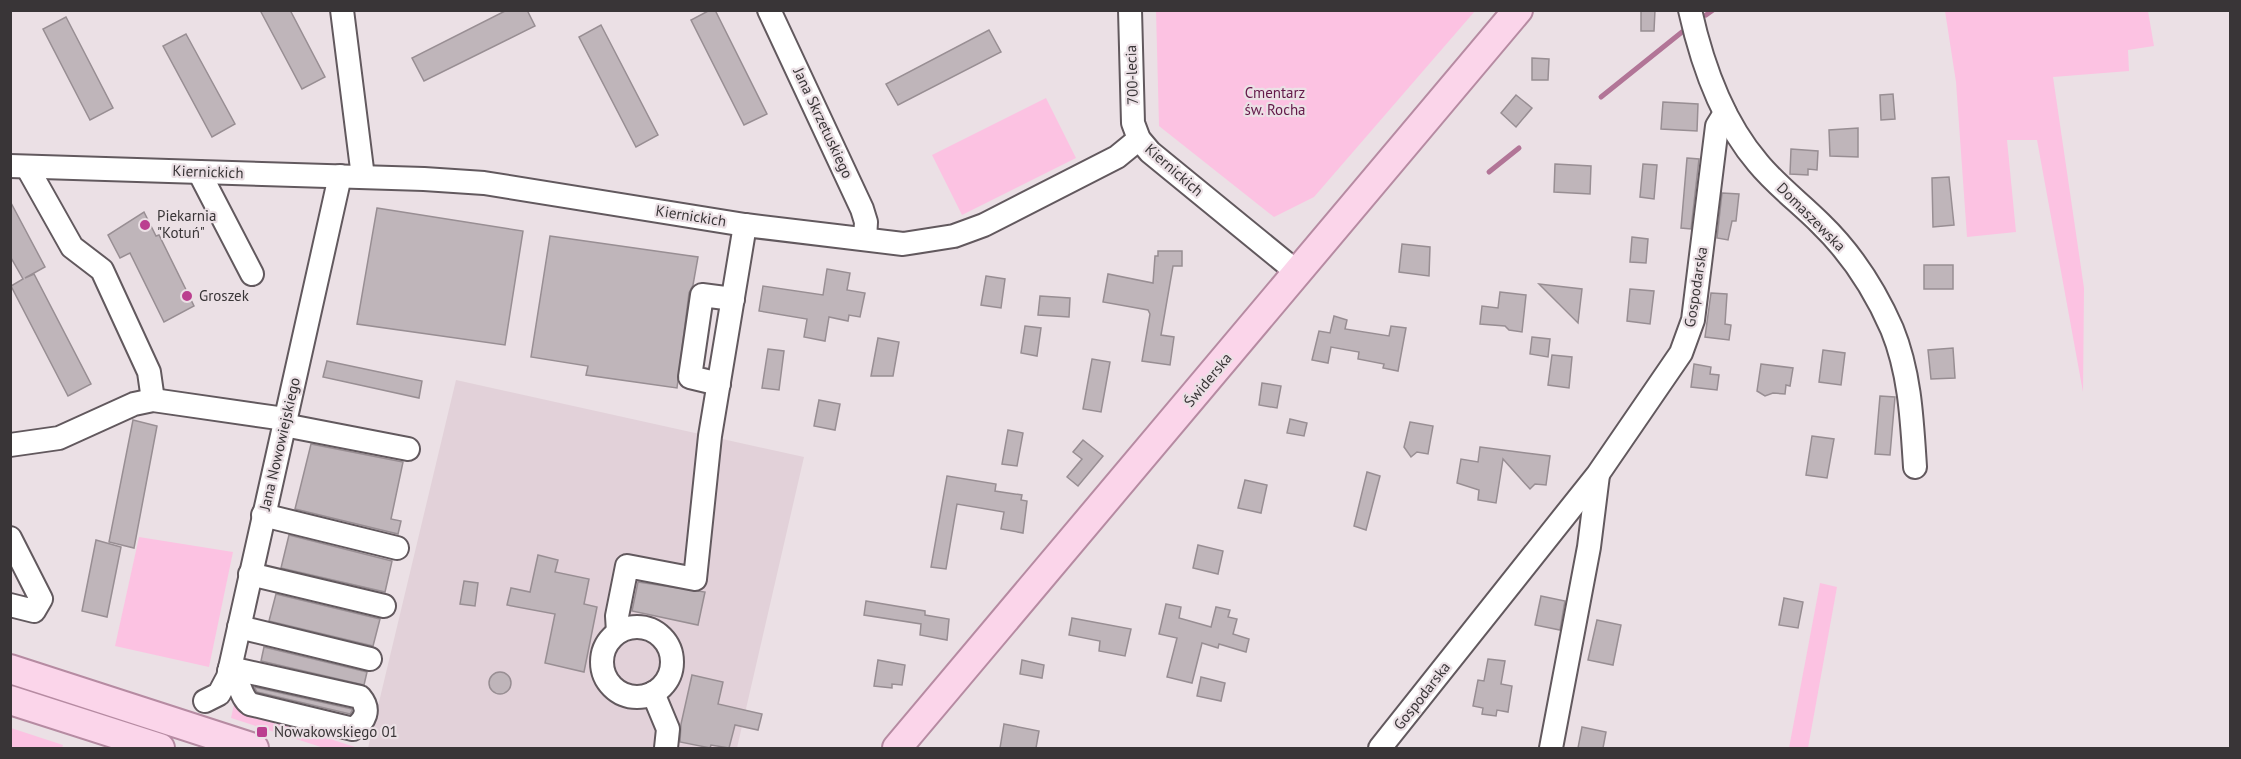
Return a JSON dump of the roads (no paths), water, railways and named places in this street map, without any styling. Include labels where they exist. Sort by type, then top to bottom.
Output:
[{"type":"main road","name":"Świderska","points":[[897,748],[1518,10]]},
{"type":"main road","points":[[10,669],[254,748]]},
{"type":"main road","points":[[10,700],[160,748]]},
{"type":"street","points":[[342,10],[363,177]]},
{"type":"street","name":"Jana Skrzetuskiego","points":[[769,10],[855,191],[866,222],[865,239]]},
{"type":"street","name":"700-lecia","points":[[1130,10],[1133,113],[1139,139]]},
{"type":"street","name":"Domaszewska","points":[[1690,10],[1699,49],[1725,113],[1757,163],[1822,225],[1855,264],[1882,308],[1901,354],[1907,378],[1915,467]]},
{"type":"street","name":"Gospodarska","points":[[1380,748],[1598,474],[1681,353],[1693,320],[1717,126],[1725,113]]},
{"type":"street","name":"Kiernickich","points":[[19,167],[340,176],[484,183],[745,225],[903,244],[954,236],[984,225],[1117,157],[1139,139],[1166,166],[1298,273]]},
{"type":"street","points":[[19,167],[72,247],[102,270],[149,372],[153,400]]},
{"type":"street","points":[[199,172],[252,274]]},
{"type":"street","name":"Jana Nowowiejskiego","points":[[205,701],[219,694],[229,669],[340,176]]},
{"type":"street","points":[[618,632],[617,616],[627,566],[695,579],[710,436],[745,225]]},
{"type":"street","points":[[719,384],[690,377],[702,295],[733,299]]},
{"type":"street","points":[[10,446],[59,438],[134,404],[153,400],[284,422],[408,449]]},
{"type":"street","name":"Gospodarska","points":[[1551,748],[1589,547],[1598,474]]},
{"type":"street","points":[[263,515],[397,548]]},
{"type":"street","points":[[10,538],[41,599],[34,611],[10,605]]},
{"type":"street","points":[[250,574],[384,606]]},
{"type":"street","points":[[10,597],[33,582]]},
{"type":"street","points":[[640,626],[651,629],[667,644],[672,666],[669,677],[654,693],[642,697],[630,696],[618,692],[606,679],[601,662],[603,650],[618,632],[640,626]]},
{"type":"street","points":[[239,627],[370,659]]},
{"type":"street","points":[[229,669],[360,697],[366,704],[366,714],[363,722],[352,729],[250,704],[246,701],[236,675],[229,669]]},
{"type":"street","points":[[654,693],[668,729],[666,748]]},
{"type":"waterway","points":[[1706,15],[1713,10]]},
{"type":"waterway","points":[[1601,97],[1682,32]]},
{"type":"waterway","points":[[1489,172],[1519,148]]},
{"type":"place","name":"Piekarnia \"Kotuń\"","points":[[145,225]]},
{"type":"place","name":"Groszek","points":[[187,296]]},
{"type":"place","name":"Nowakowskiego 01","points":[[262,732]]},
{"type":"park label","name":"Cmentarz św. Rocha","points":[[1275,102]]}]
